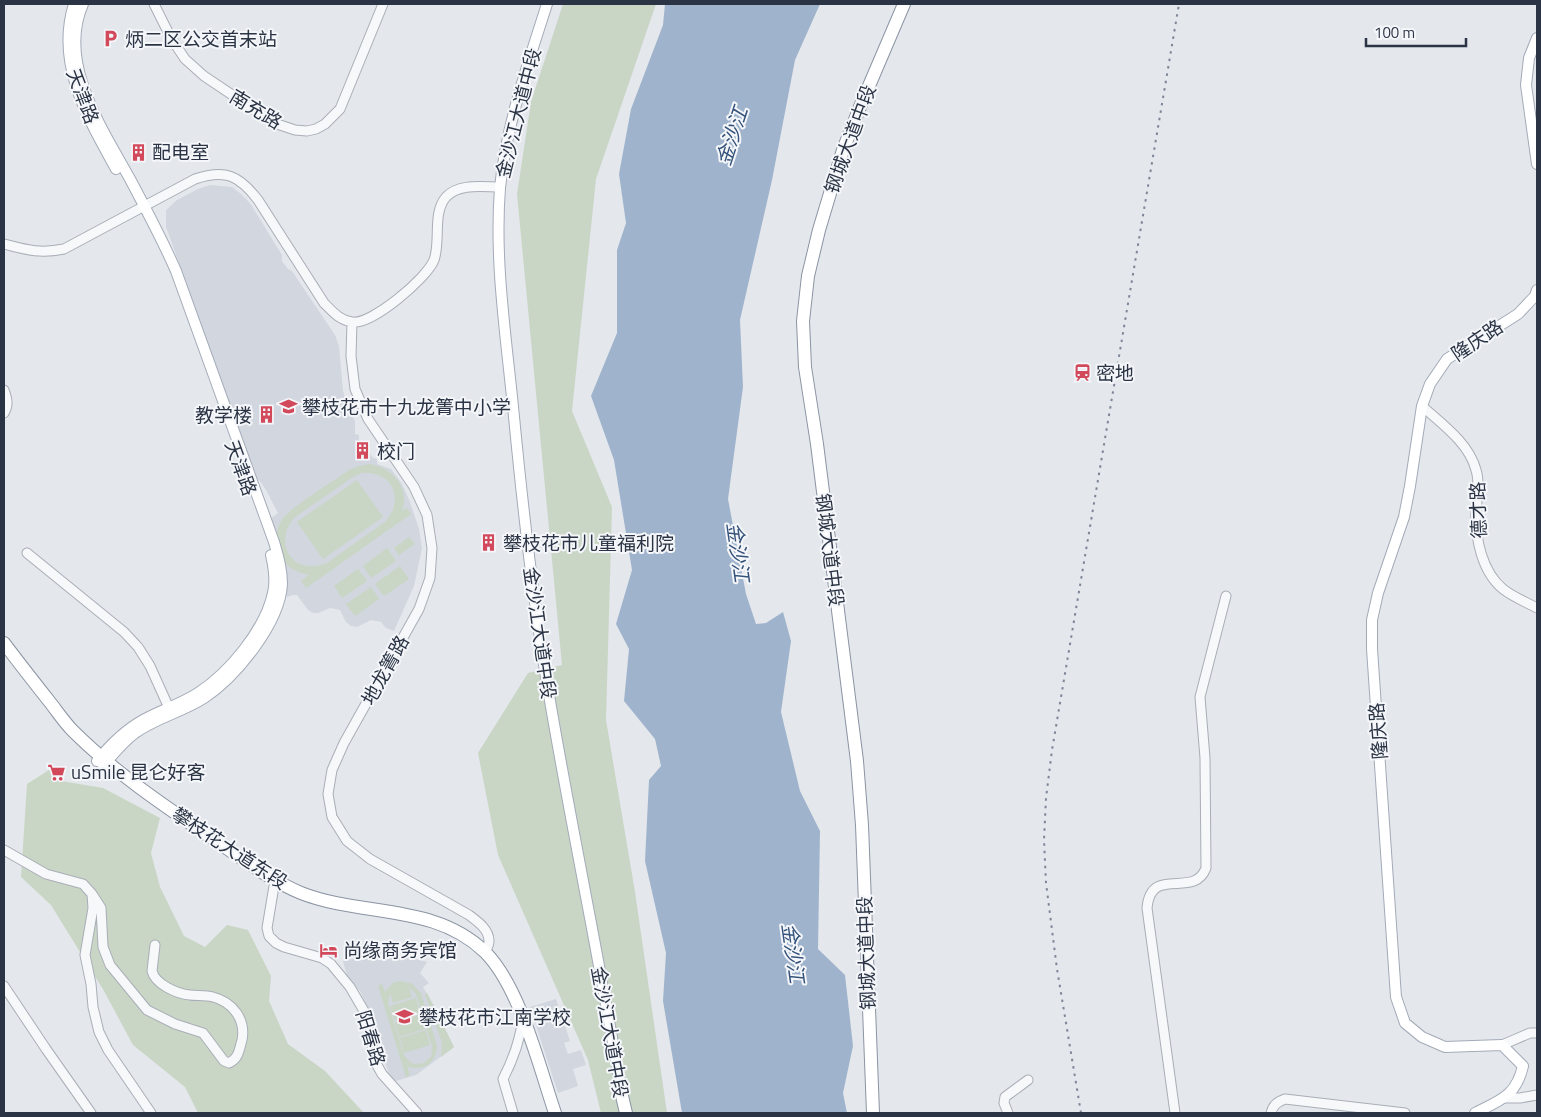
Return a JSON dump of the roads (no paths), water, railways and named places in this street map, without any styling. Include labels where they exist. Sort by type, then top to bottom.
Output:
[{"type":"highway","name":"钢城大道中段","points":[[873,1113],[862,825],[857,761],[817,444],[805,367],[803,321],[808,276],[819,230],[843,150],[904,4]]},
{"type":"highway","name":"攀枝花大道东段","points":[[4,644],[72,730],[102,761]]},
{"type":"highway","name":"攀枝花大道东段","points":[[4,653],[68,734],[102,761],[299,901],[330,909],[426,927],[447,935],[466,946],[483,960],[498,978],[510,1000],[549,1113]]},
{"type":"highway","name":"攀枝花大道东段","points":[[275,883],[332,902],[428,920],[468,938],[486,953],[500,971],[523,1017],[555,1113]]},
{"type":"highway","points":[[622,1096],[625,1113]]},
{"type":"main road","name":"天津路","points":[[74,4],[70,18],[68,46],[76,89],[92,123],[141,208],[179,297],[268,545],[274,576],[273,592],[267,611],[241,652],[222,673],[188,699],[131,727],[102,761]]},
{"type":"main road","points":[[83,4],[78,20],[76,45],[84,86],[101,127],[141,208],[166,248],[185,294],[274,542],[282,584],[278,604],[268,626],[228,679],[201,700],[136,732],[102,761]]},
{"type":"main road","name":"金沙江大道中段","points":[[547,4],[524,78],[507,144],[500,187],[499,233],[502,285],[534,602],[622,1096]]},
{"type":"main road","points":[[1537,38],[1529,58],[1526,85],[1537,164]]},
{"type":"main road","name":"隆庆路","points":[[1502,1045],[1444,1047],[1422,1037],[1405,1023],[1396,997],[1372,620],[1378,593],[1404,516],[1422,406],[1430,384],[1447,359],[1518,314],[1535,296],[1537,290]]},
{"type":"main road","points":[[1475,1113],[1505,1098],[1519,1081],[1523,1066],[1502,1045]]},
{"type":"street","name":"南充路","points":[[154,4],[171,38],[185,59],[204,76],[274,123],[290,129],[306,131],[316,129],[325,124],[340,109],[383,4]]},
{"type":"street","points":[[4,244],[31,251],[48,252],[64,249],[195,179],[208,175],[222,174],[236,178],[248,186],[324,303],[338,317],[352,322],[366,320],[380,313],[426,273],[433,262],[437,250],[438,218],[446,198],[466,187],[500,187]]},
{"type":"street","name":"地龙箐路","points":[[352,322],[351,356],[355,389],[368,419],[414,487],[427,515],[432,548],[430,578],[419,609],[344,743],[332,770],[328,794],[332,817],[347,841],[370,859],[480,923],[489,940],[486,953]]},
{"type":"street","points":[[4,390],[7,399],[7,408],[4,413]]},
{"type":"street","name":"德才路","points":[[1422,406],[1459,441],[1471,457],[1477,471],[1475,527],[1477,540],[1488,570],[1504,590],[1537,608]]},
{"type":"street","points":[[27,553],[124,632],[138,647],[150,666],[169,708]]},
{"type":"street","points":[[1175,1113],[1147,908],[1148,897],[1154,889],[1167,884],[1195,882],[1202,877],[1206,868],[1205,758],[1200,697],[1226,596]]},
{"type":"street","points":[[4,850],[46,874],[83,884],[101,908],[103,947],[106,959],[144,1006],[151,1013],[203,1033],[224,1061],[232,1062],[239,1054],[243,1035],[242,1023],[236,1011],[219,999],[182,994],[159,982],[152,971],[155,945]]},
{"type":"street","name":"阳春路","points":[[275,883],[267,928],[270,936],[276,943],[284,947],[322,958],[331,964],[350,987],[364,1011],[377,1066],[417,1113]]},
{"type":"street","points":[[92,894],[93,908],[85,954],[99,1032],[108,1050],[151,1113]]},
{"type":"street","points":[[4,986],[91,1113]]},
{"type":"street","points":[[513,1113],[503,1079],[514,1056],[523,1017]]},
{"type":"street","points":[[1502,1045],[1530,1033],[1537,1033]]},
{"type":"street","points":[[1008,1113],[1004,1103],[1005,1097],[1028,1080]]},
{"type":"street","points":[[1505,1098],[1537,1095]]},
{"type":"street","points":[[1271,1113],[1273,1107],[1284,1099],[1405,1113]]},
{"type":"water","name":"金沙江","points":[[665,4],[820,4],[795,60],[772,180],[740,320],[743,387],[728,499],[746,594],[756,624],[766,623],[783,612],[791,641],[781,712],[800,791],[820,831],[818,949],[845,975],[853,1046],[843,1093],[847,1113],[682,1113],[663,1001],[666,953],[645,861],[649,780],[661,766],[655,739],[624,701],[629,649],[616,624],[632,570],[614,460],[591,396],[617,333],[617,250],[626,223],[619,174],[631,109],[663,25]]},
{"type":"railway","points":[[1081,1113],[1057,969],[1046,883],[1044,840],[1046,798],[1052,750],[1179,4]]},
{"type":"place","name":"炳二区公交首末站","points":[[111,39]]},
{"type":"place","name":"配电室","points":[[138,152]]},
{"type":"place","name":"密地","points":[[1082,373]]},
{"type":"place","name":"攀枝花市十九龙箐中小学","points":[[288,407]]},
{"type":"place","name":"教学楼","points":[[266,415]]},
{"type":"place","name":"校门","points":[[363,451]]},
{"type":"place","name":"攀枝花市儿童福利院","points":[[489,543]]},
{"type":"place","name":"uSmile 昆仑好客","points":[[57,772]]},
{"type":"place","name":"尚缘商务宾馆","points":[[329,950]]},
{"type":"place","name":"攀枝花市江南学校","points":[[405,1017]]}]
